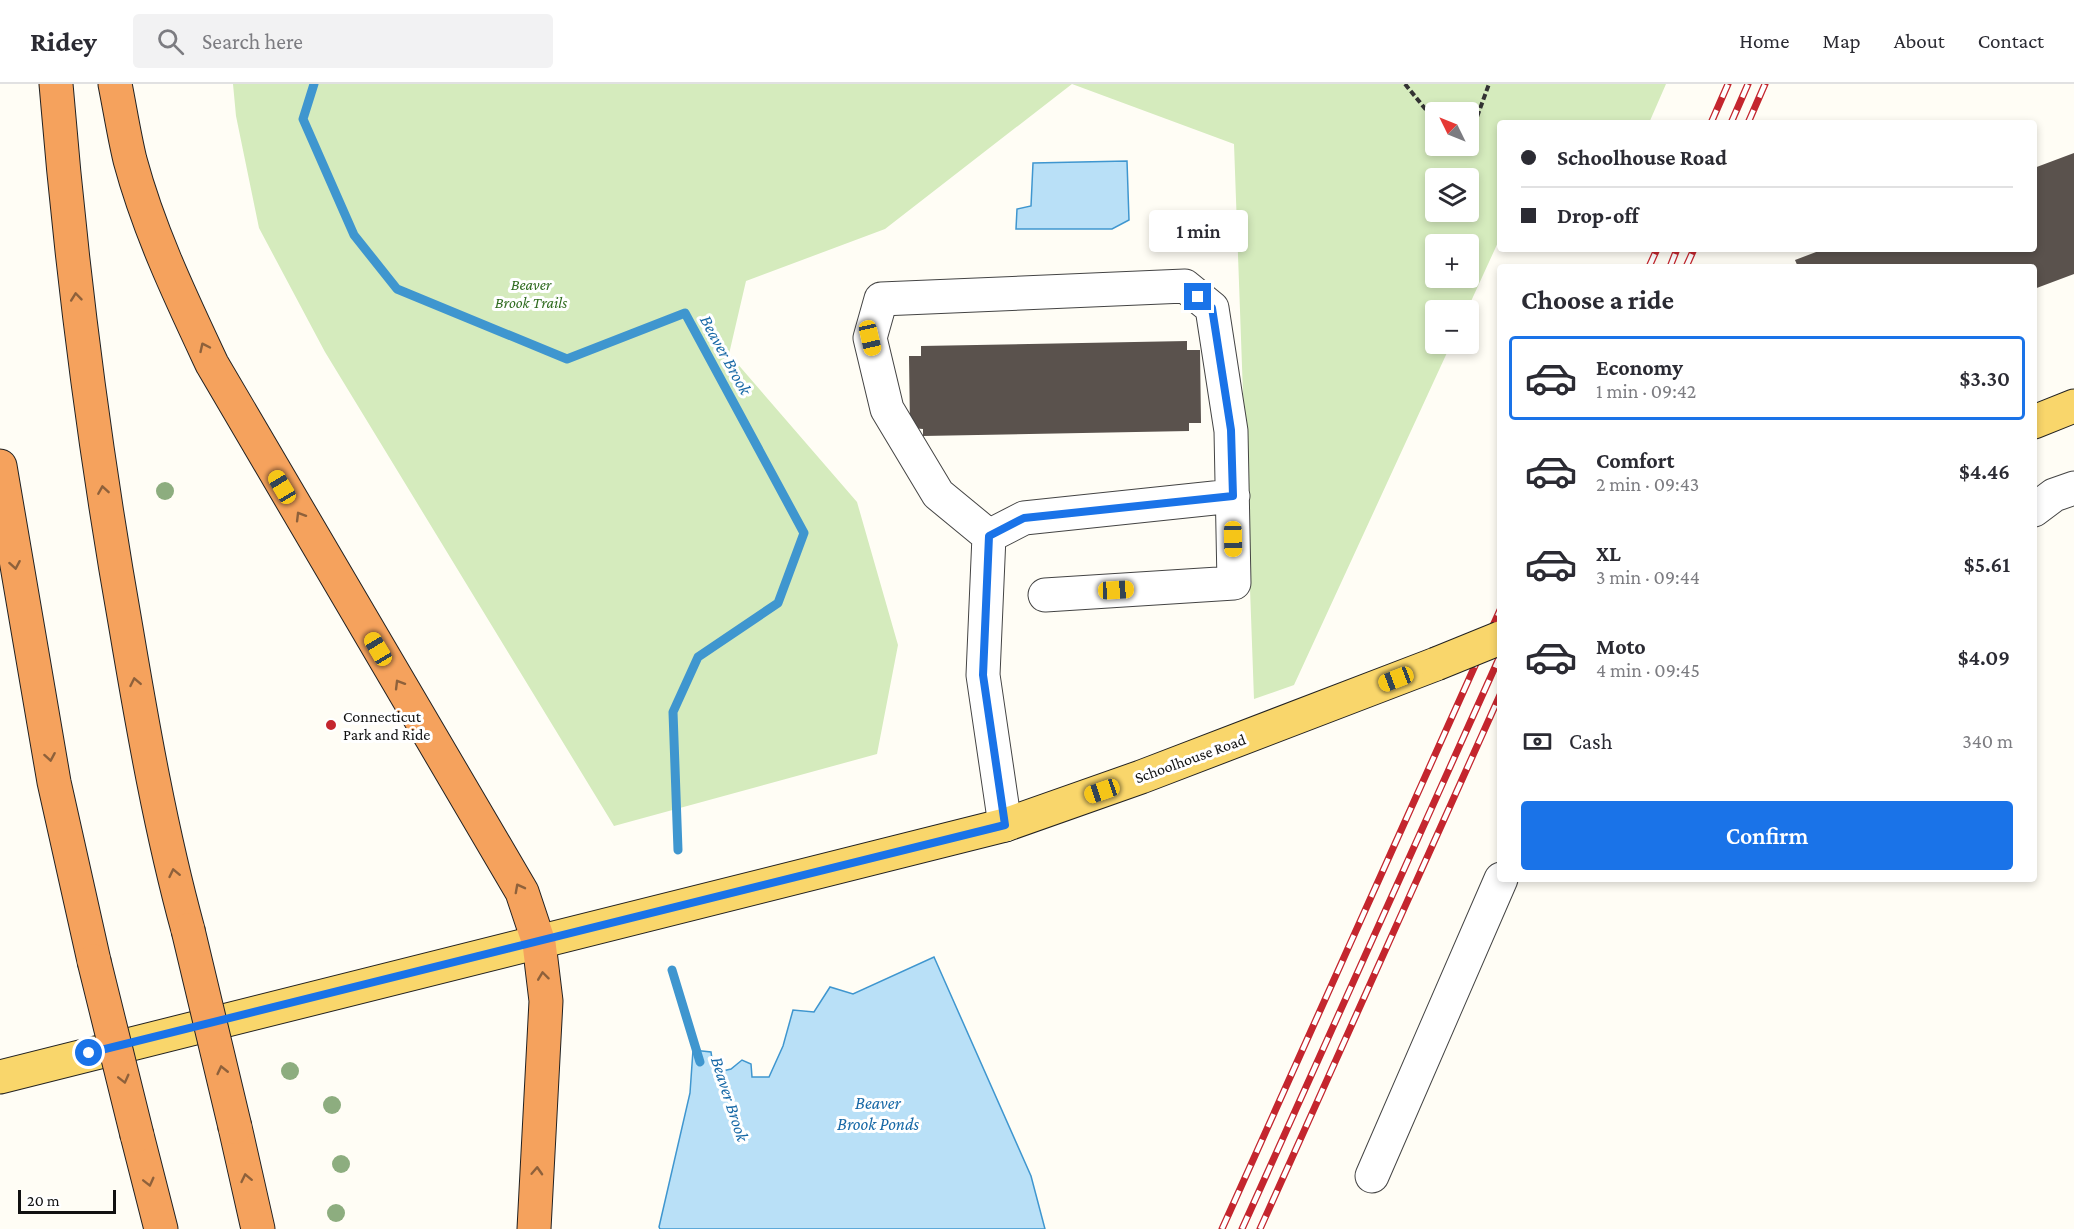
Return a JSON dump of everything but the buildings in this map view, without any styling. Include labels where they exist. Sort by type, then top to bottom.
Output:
[{"type":"highway","points":[[56,84],[78,309],[111,546],[154,781],[258,1229]]},
{"type":"highway","points":[[115,84],[130,160],[152,225],[180,297],[212,364],[522,892],[540,943],[546,1000],[534,1229]]},
{"type":"highway","points":[[0,466],[54,782],[94,961],[161,1229]]},
{"type":"main road","points":[[2037,421],[2074,406]]},
{"type":"main road","name":"Schoolhouse Road","points":[[0,1077],[166,1033],[540,943],[1005,825],[1152,773],[1497,639]]},
{"type":"lane","points":[[989,536],[938,494],[887,409],[870,338],[881,299],[1185,286],[1212,308],[1231,430],[1234,583],[1045,595]]},
{"type":"lane","points":[[2037,508],[2054,495],[2074,488]]},
{"type":"lane","points":[[989,536],[1024,518],[1233,496]]},
{"type":"lane","points":[[989,536],[983,675],[1005,825]]},
{"type":"lane","points":[[1372,1176],[1500,882]]},
{"type":"path","points":[[1406,84],[1425,108]]},
{"type":"path","points":[[1479,110],[1489,84]]},
{"type":"green space","name":"Beaver Brook Trails","points":[[233,84],[1072,84],[885,229],[746,281],[729,354],[857,502],[898,645],[877,754],[614,826],[325,352],[259,228],[236,116]]},
{"type":"green space","points":[[1072,84],[1666,84],[1650,120],[1497,120],[1497,245],[1479,284],[1479,234],[1425,234],[1425,288],[1477,288],[1472,300],[1425,300],[1425,354],[1446,354],[1294,685],[1254,699],[1234,144]]},
{"type":"water","points":[[1127,161],[1129,220],[1112,229],[1016,229],[1017,209],[1031,206],[1033,163]]},
{"type":"water","name":"Beaver Brook Ponds","points":[[934,957],[1031,1176],[1045,1229],[660,1229],[690,1093],[693,1050],[711,1052],[714,1073],[731,1069],[742,1060],[751,1064],[752,1077],[769,1077],[783,1046],[793,1010],[814,1012],[830,987],[853,994]]},
{"type":"waterway","name":"Beaver Brook","points":[[314,84],[303,119],[354,235],[397,289],[567,359],[685,313],[804,533],[778,603],[698,657],[673,712],[678,850]]},
{"type":"waterway","name":"Beaver Brook","points":[[672,970],[700,1062]]},
{"type":"railway","points":[[1712,120],[1728,84]]},
{"type":"railway","points":[[1732,120],[1748,84]]},
{"type":"railway","points":[[1749,120],[1765,84]]},
{"type":"railway","points":[[1650,264],[1656,252]]},
{"type":"railway","points":[[1671,264],[1676,252]]},
{"type":"railway","points":[[1687,264],[1693,252]]},
{"type":"railway","points":[[1222,1229],[1497,617]]},
{"type":"railway","points":[[1242,1229],[1497,663]]},
{"type":"railway","points":[[1260,1229],[1497,702]]},
{"type":"place","name":"Connecticut Park and Ride","points":[[331,725]]},
{"type":"route","points":[[89,1053],[453,965],[1005,825],[983,675],[989,536],[1024,518],[1233,496],[1231,430],[1212,308],[1198,297]]}]
